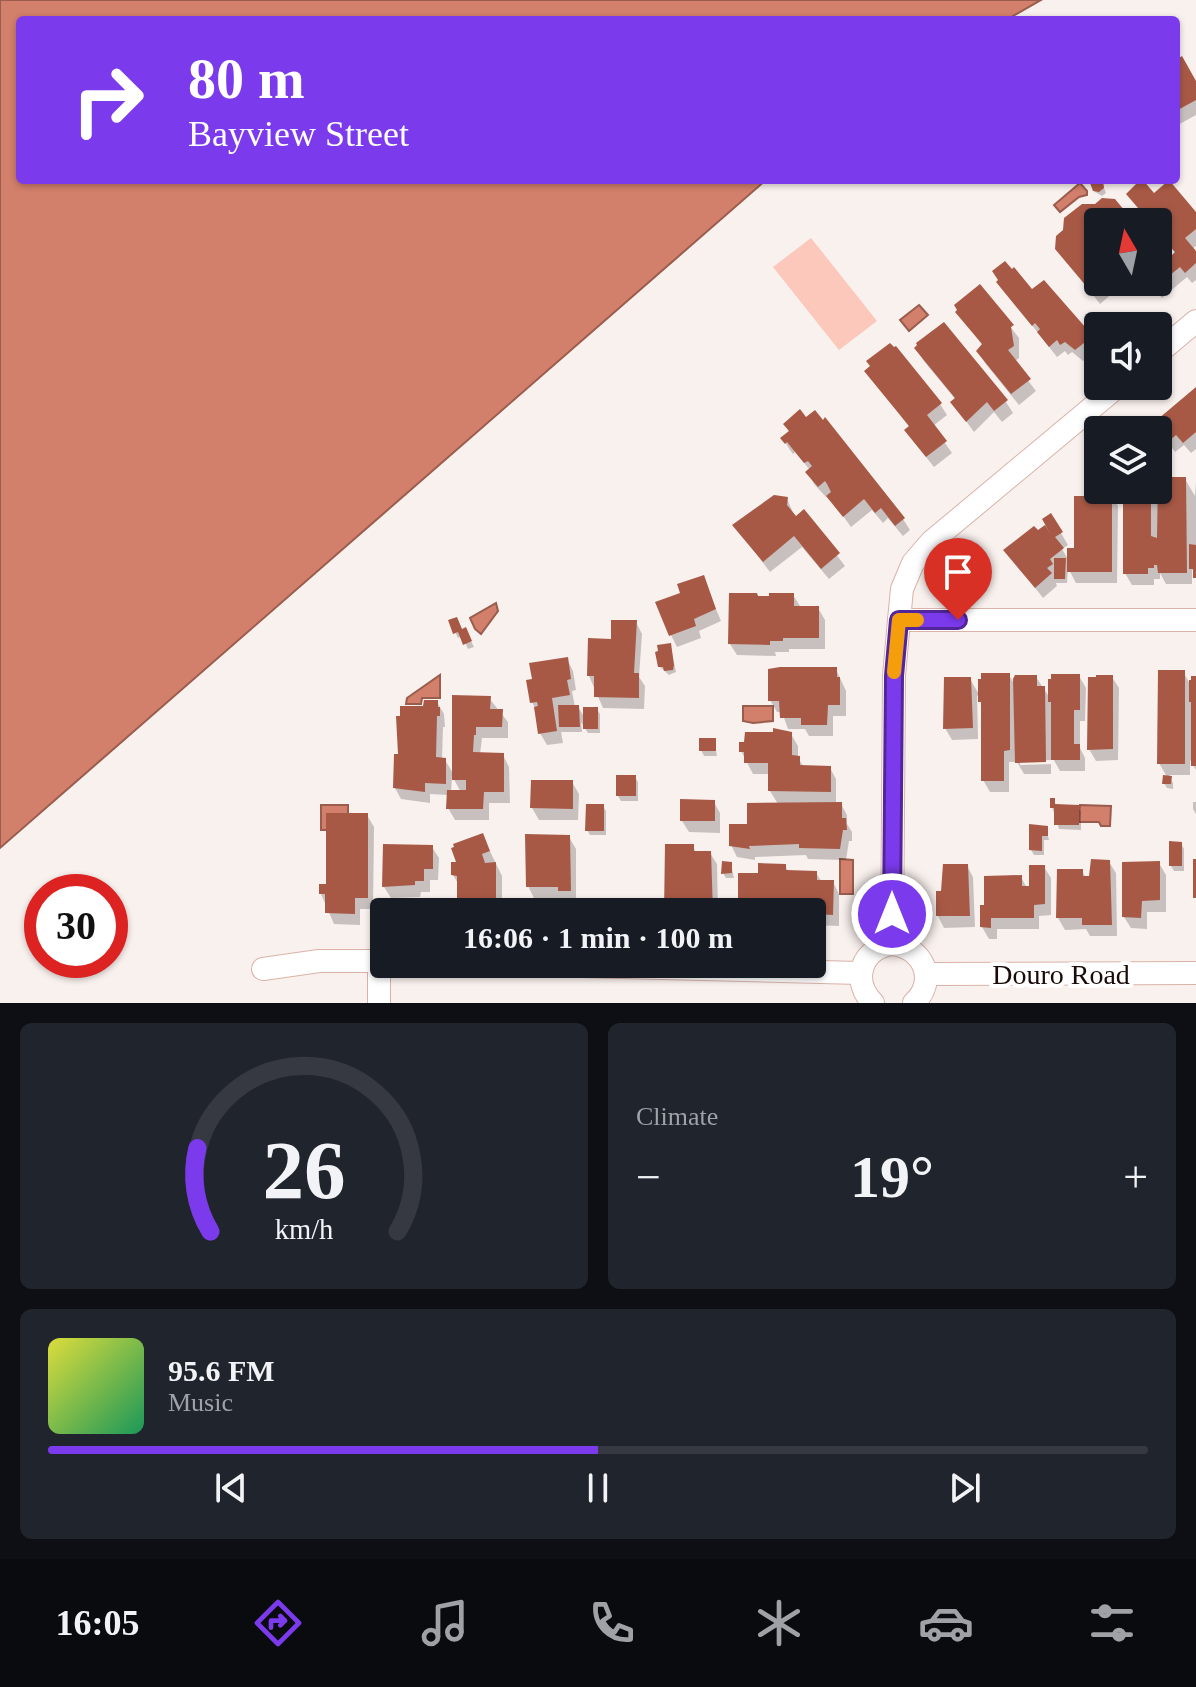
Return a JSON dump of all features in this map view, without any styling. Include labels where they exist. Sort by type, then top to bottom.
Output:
[{"type":"street","points":[[1172,341],[1196,321]]},
{"type":"street","points":[[892,944],[894,676],[902,589],[913,563],[931,542],[1101,400]]},
{"type":"street","points":[[899,620],[1196,620]]},
{"type":"street","points":[[873,1003],[862,989],[860,973],[871,953],[892,944],[915,952],[927,974],[924,991],[914,1003]]},
{"type":"street","points":[[263,969],[319,961],[370,961]]},
{"type":"street","points":[[826,972],[860,973]]},
{"type":"street","name":"Douro Road","points":[[927,974],[1196,973]]},
{"type":"street","points":[[379,1003],[381,978]]},
{"type":"shaded area","points":[[0,0],[1041,0],[1013,16],[16,16],[16,184],[761,184],[0,848]]},
{"type":"shaded area","points":[[1079,184],[1087,191],[1087,195],[1079,197],[1060,212],[1054,205]]},
{"type":"shaded area","points":[[811,238],[877,321],[839,350],[773,267]]},
{"type":"shaded area","points":[[919,305],[928,315],[909,331],[900,320]]},
{"type":"shaded area","points":[[496,603],[498,611],[481,634],[470,618]]},
{"type":"shaded area","points":[[440,675],[440,698],[422,698],[421,704],[406,704],[407,698]]},
{"type":"shaded area","points":[[743,706],[773,706],[773,721],[743,721]]},
{"type":"shaded area","points":[[321,805],[348,805],[348,813],[326,830],[321,830]]},
{"type":"shaded area","points":[[1080,805],[1111,806],[1110,826],[1101,826],[1099,822],[1079,822]]},
{"type":"shaded area","points":[[840,859],[853,860],[853,894],[840,894]]},
{"type":"building","points":[[1182,56],[1196,81],[1196,100],[1180,109]]},
{"type":"building","points":[[1090,184],[1104,184],[1099,192],[1093,191]]},
{"type":"building","points":[[1136,184],[1146,184],[1154,193],[1164,184],[1172,184],[1196,212],[1196,229],[1185,238],[1196,251],[1196,263],[1185,273],[1180,267],[1172,273],[1172,255],[1175,252],[1172,248],[1172,208],[1138,208],[1126,194]]},
{"type":"building","points":[[1102,198],[1115,199],[1122,208],[1084,208],[1084,283],[1055,249],[1056,236],[1063,230],[1064,218],[1082,204],[1095,204]]},
{"type":"building","points":[[1005,261],[1032,289],[1044,280],[1084,326],[1084,343],[1075,350],[1065,342],[1060,345],[1057,340],[1049,347],[1037,332],[1040,329],[1035,323],[1032,326],[996,282],[998,280],[992,271]]},
{"type":"building","points":[[980,284],[1014,325],[1011,327],[1014,346],[1008,350],[1031,379],[1011,394],[976,351],[982,344],[955,312],[954,305]]},
{"type":"building","points":[[944,322],[1008,400],[994,411],[987,402],[966,422],[950,402],[955,398],[914,348],[916,343]]},
{"type":"building","points":[[890,343],[896,346],[942,403],[927,415],[947,441],[926,457],[904,430],[909,426],[864,371],[870,366],[866,361]]},
{"type":"building","points":[[1196,387],[1196,432],[1183,443],[1176,435],[1172,438],[1172,416],[1162,416]]},
{"type":"building","points":[[800,409],[806,417],[815,410],[823,420],[825,417],[905,518],[895,526],[881,508],[875,513],[864,499],[843,517],[826,496],[831,492],[825,481],[818,487],[805,472],[812,466],[808,461],[804,463],[780,438],[789,431],[783,424]]},
{"type":"building","points":[[1172,477],[1186,477],[1187,573],[1158,573],[1157,565],[1154,565],[1154,568],[1148,568],[1148,574],[1123,574],[1123,504],[1151,504],[1151,536],[1157,538],[1158,504],[1172,504]]},
{"type":"building","points":[[774,495],[788,497],[787,505],[796,516],[804,509],[840,553],[821,569],[794,536],[763,562],[732,525]]},
{"type":"building","points":[[1074,496],[1084,496],[1084,504],[1112,504],[1112,572],[1067,572],[1067,548],[1074,548]]},
{"type":"building","points":[[1051,513],[1063,532],[1055,537],[1064,548],[1050,559],[1053,564],[1047,568],[1052,573],[1035,588],[1003,550],[1034,526],[1038,530],[1045,525],[1051,535],[1042,519]]},
{"type":"building","points":[[1189,544],[1196,545],[1196,578],[1193,578],[1193,569],[1189,569]]},
{"type":"building","points":[[1054,558],[1066,558],[1065,579],[1054,579]]},
{"type":"building","points":[[704,575],[716,609],[694,619],[696,626],[669,636],[655,602],[680,593],[677,584]]},
{"type":"building","points":[[729,593],[769,596],[769,593],[794,593],[794,606],[819,606],[819,638],[783,638],[783,641],[770,641],[770,645],[728,644]]},
{"type":"building","points":[[457,617],[472,641],[463,645],[458,632],[453,634],[448,620]]},
{"type":"building","points":[[611,620],[637,620],[634,673],[639,673],[639,698],[594,697],[594,676],[587,676],[588,638],[611,639]]},
{"type":"building","points":[[671,643],[673,670],[664,671],[663,667],[658,667],[655,652],[658,651],[657,645]]},
{"type":"building","points":[[568,657],[570,695],[552,698],[557,731],[538,734],[534,707],[538,706],[537,702],[530,703],[526,680],[532,679],[529,663]]},
{"type":"building","points":[[837,667],[840,705],[828,705],[827,725],[801,725],[801,718],[780,718],[779,701],[768,701],[768,669]]},
{"type":"building","points":[[1158,670],[1185,670],[1185,764],[1157,764]]},
{"type":"building","points":[[981,673],[1010,673],[1010,750],[1004,751],[1004,781],[981,781],[978,679],[981,679]]},
{"type":"building","points":[[1051,674],[1080,674],[1080,710],[1074,710],[1074,744],[1080,744],[1080,760],[1051,760],[1048,679],[1051,679]]},
{"type":"building","points":[[1015,675],[1037,675],[1037,686],[1045,686],[1046,762],[1015,763]]},
{"type":"building","points":[[1113,675],[1113,749],[1087,750],[1088,677]]},
{"type":"building","points":[[1191,676],[1196,676],[1196,766],[1191,766]]},
{"type":"building","points":[[944,677],[971,677],[973,728],[943,729]]},
{"type":"building","points":[[452,695],[491,696],[490,709],[503,709],[502,727],[476,727],[474,735],[473,752],[504,753],[504,792],[484,792],[483,809],[446,809],[447,790],[466,790],[466,780],[452,780]]},
{"type":"building","points":[[424,700],[438,700],[440,707],[436,757],[446,758],[446,784],[425,783],[425,792],[393,788],[394,754],[398,754],[396,716],[400,716],[400,706],[423,706]]},
{"type":"building","points":[[558,705],[579,705],[580,727],[559,727]]},
{"type":"building","points":[[583,707],[598,707],[598,729],[583,729]]},
{"type":"building","points":[[773,728],[792,732],[792,755],[800,756],[800,765],[831,766],[831,792],[768,791],[768,763],[744,763],[744,752],[739,752],[739,742],[744,742],[745,732],[773,732]]},
{"type":"building","points":[[699,738],[716,738],[716,751],[699,751]]},
{"type":"building","points":[[616,775],[636,775],[636,796],[616,796]]},
{"type":"building","points":[[1163,775],[1172,776],[1171,784],[1162,784]]},
{"type":"building","points":[[531,780],[573,780],[573,809],[530,808]]},
{"type":"building","points":[[1050,798],[1055,798],[1055,804],[1079,805],[1079,825],[1054,825],[1054,808],[1050,808]]},
{"type":"building","points":[[680,799],[715,800],[715,821],[680,821]]},
{"type":"building","points":[[842,802],[842,818],[846,818],[847,830],[843,830],[840,849],[799,848],[799,844],[749,846],[750,849],[729,846],[729,824],[747,824],[747,803]]},
{"type":"building","points":[[586,804],[604,804],[604,831],[585,831]]},
{"type":"building","points":[[326,813],[368,813],[368,898],[355,898],[355,914],[325,913],[325,894],[319,894],[319,884],[326,884]]},
{"type":"building","points":[[1029,824],[1048,826],[1048,836],[1042,836],[1042,851],[1029,850]]},
{"type":"building","points":[[483,833],[490,851],[482,854],[485,863],[496,862],[496,898],[457,898],[457,876],[451,875],[451,862],[456,862],[451,848],[453,844]]},
{"type":"building","points":[[525,834],[570,835],[571,891],[558,891],[558,887],[526,887]]},
{"type":"building","points":[[1169,841],[1182,842],[1182,866],[1169,866]]},
{"type":"building","points":[[383,844],[433,845],[433,869],[424,869],[424,881],[415,881],[415,885],[382,887]]},
{"type":"building","points":[[665,844],[694,844],[694,851],[711,851],[713,898],[664,898]]},
{"type":"building","points":[[1091,859],[1110,860],[1112,925],[1082,925],[1082,918],[1056,918],[1057,869],[1083,869],[1083,876],[1089,876]]},
{"type":"building","points":[[1193,859],[1196,859],[1196,898],[1193,898]]},
{"type":"building","points":[[722,861],[732,862],[732,873],[721,874]]},
{"type":"building","points":[[1160,861],[1160,900],[1142,901],[1141,918],[1122,917],[1122,862]]},
{"type":"building","points":[[758,863],[786,864],[786,870],[817,871],[817,880],[834,880],[833,915],[826,915],[826,898],[738,898],[738,873],[758,873]]},
{"type":"building","points":[[943,864],[968,864],[970,916],[936,916],[936,891],[941,891]]},
{"type":"building","points":[[1029,865],[1045,865],[1045,904],[1034,905],[1034,918],[991,918],[991,928],[980,927],[984,876],[1022,875],[1022,886],[1029,886]]},
{"type":"slow traffic","points":[[894,672],[899,620],[917,620]]},
{"type":"route","points":[[892,914],[894,676],[899,620],[958,620]]}]
